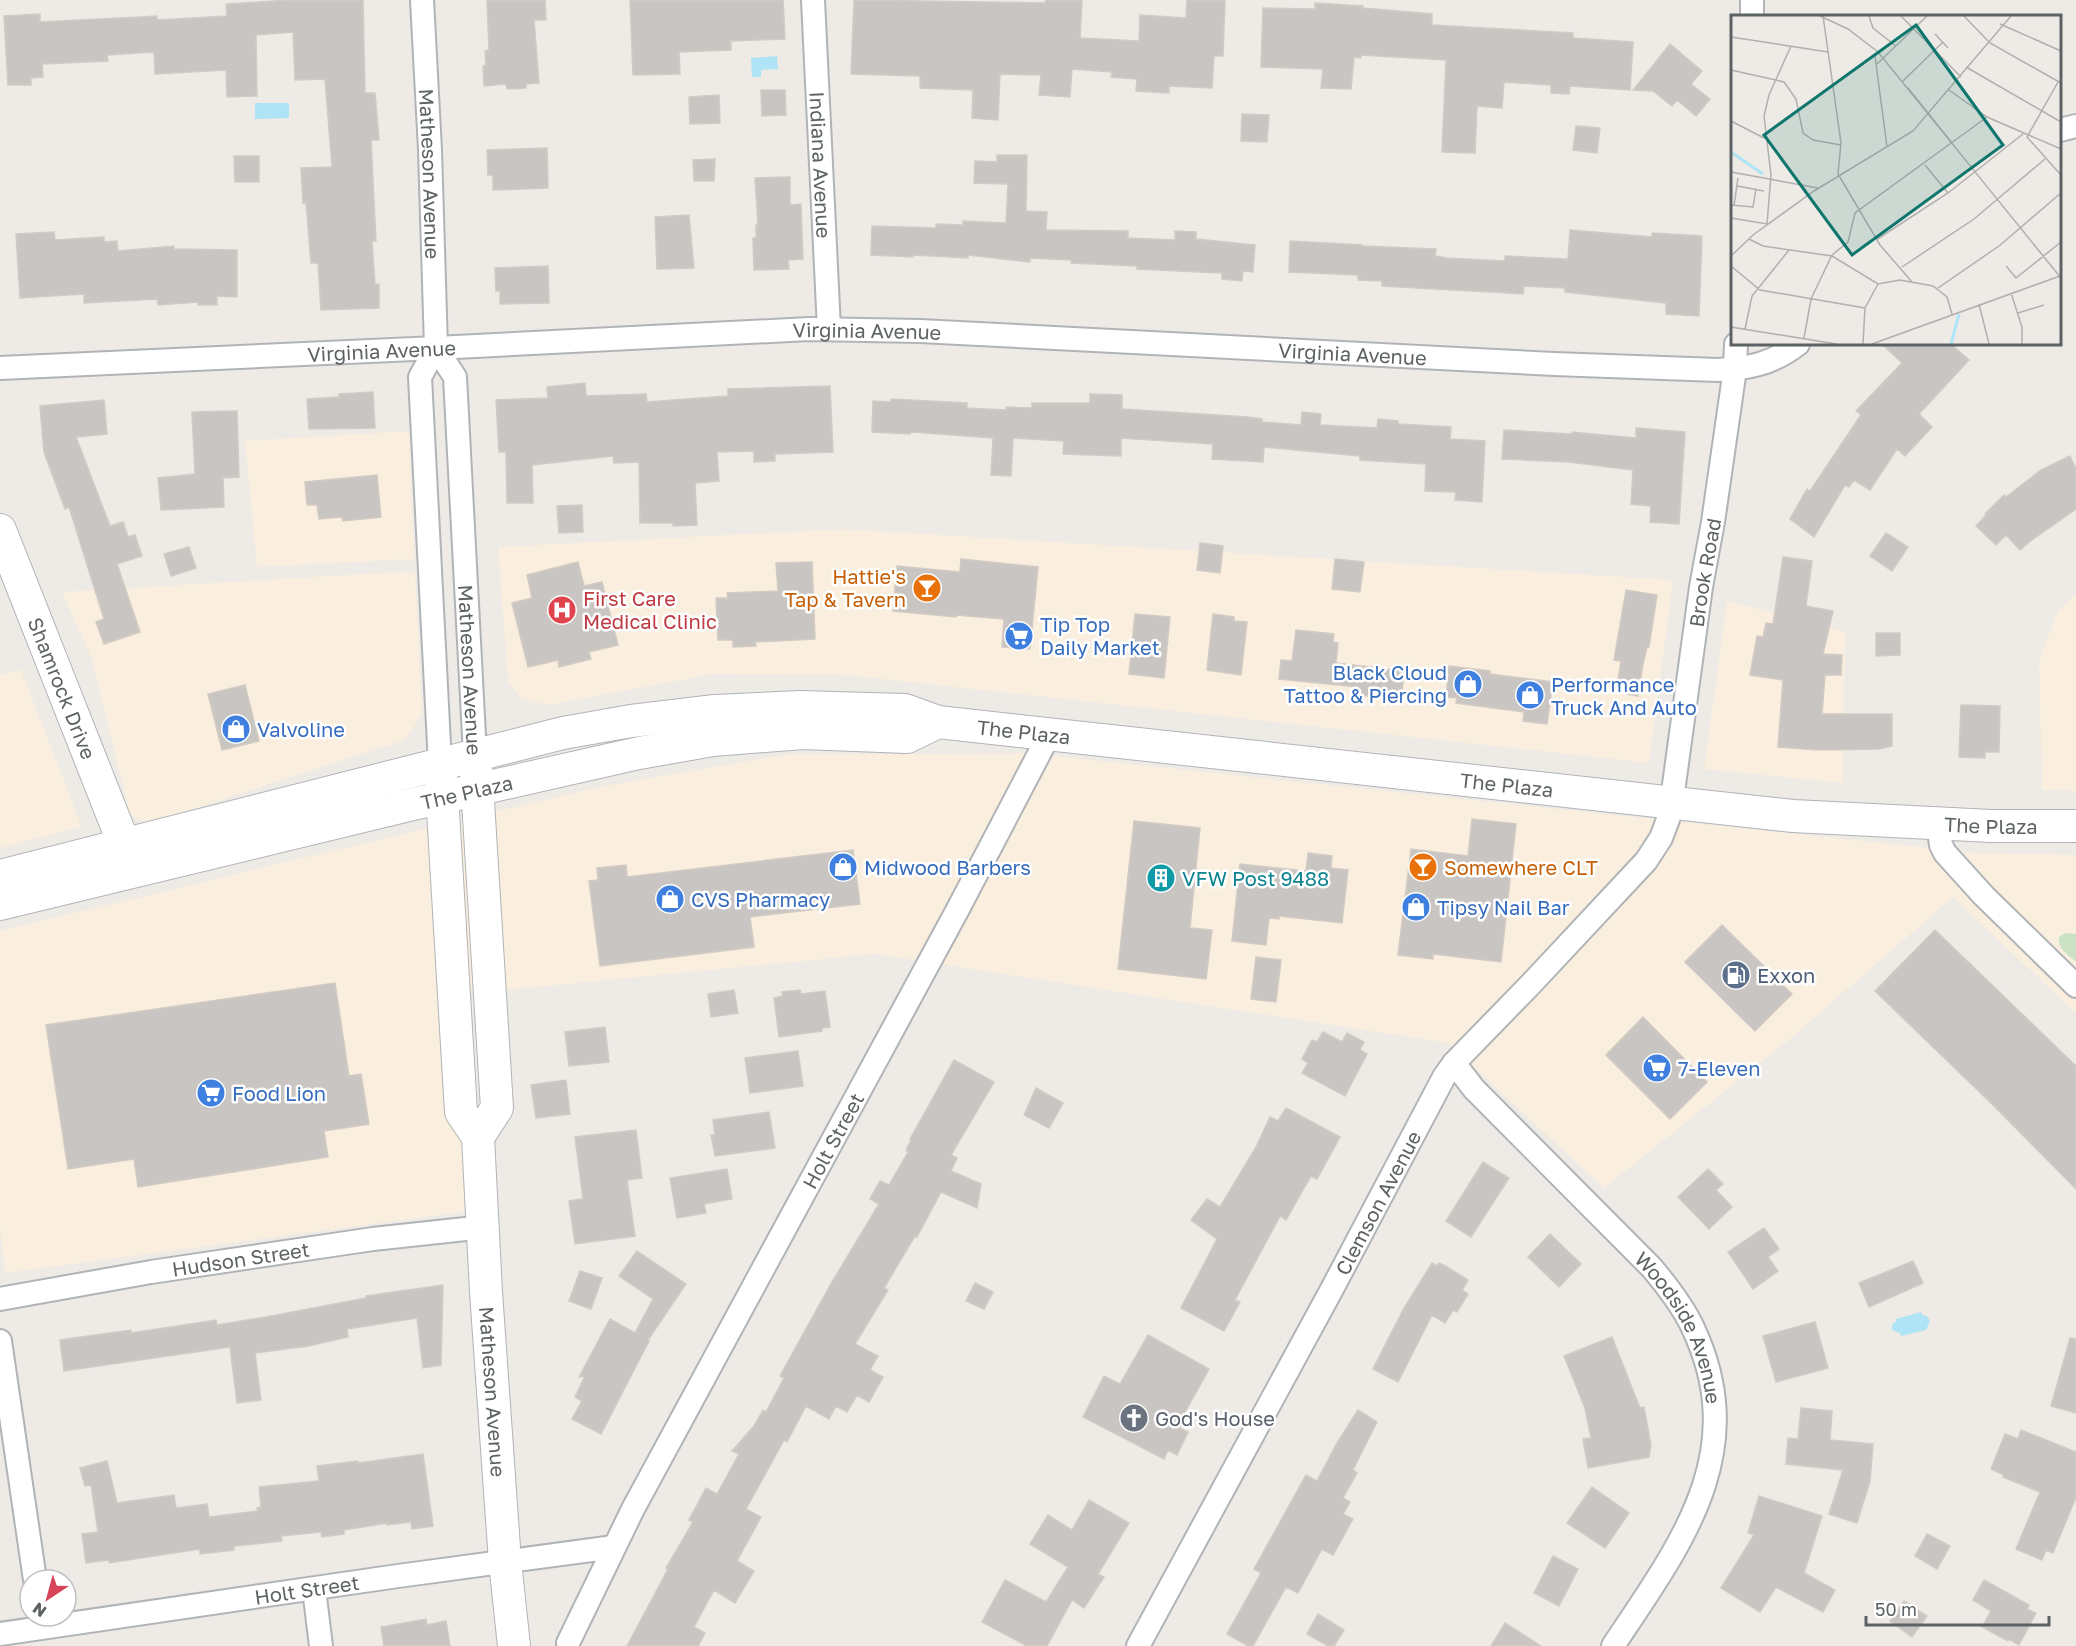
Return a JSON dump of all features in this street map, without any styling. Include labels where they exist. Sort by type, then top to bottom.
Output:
[{"type":"main road","name":"Shamrock Drive","points":[[0,530],[124,844]]},
{"type":"main road","name":"The Plaza","points":[[0,876],[563,733],[631,721],[715,711],[800,707],[905,710],[938,722],[1793,816],[1990,826],[2076,826]]},
{"type":"main road","name":"The Plaza","points":[[0,904],[442,797],[639,753],[712,740],[803,733],[907,736],[938,722]]},
{"type":"main road","name":"Matheson Avenue","points":[[475,755],[497,1108],[478,1137]]},
{"type":"main road","name":"Matheson Avenue","points":[[440,764],[461,1112],[478,1137],[486,1292],[505,1562],[514,1646]]},
{"type":"street","name":"Matheson Avenue","points":[[422,0],[430,150],[436,348],[420,377],[440,764]]},
{"type":"street","name":"Indiana Avenue","points":[[813,0],[829,329]]},
{"type":"street","points":[[2061,130],[2076,126]]},
{"type":"street","name":"Virginia Avenue","points":[[0,368],[829,329],[1718,370],[1773,361],[1797,345]]},
{"type":"street","name":"Brook Road","points":[[1672,802],[1701,587],[1713,522],[1735,369],[1736,345]]},
{"type":"street","name":"Matheson Avenue","points":[[436,348],[455,376],[475,755]]},
{"type":"street","name":"Holt Street","points":[[567,1643],[614,1547],[958,909],[1050,733]]},
{"type":"street","name":"Clemson Avenue","points":[[1138,1646],[1444,1077],[1454,1063],[1646,861],[1662,838],[1672,802]]},
{"type":"street","points":[[1938,824],[1941,845],[1945,854],[2076,986]]},
{"type":"street","name":"Woodside Avenue","points":[[1454,1063],[1473,1089],[1652,1268],[1692,1326],[1707,1360],[1716,1415],[1709,1472],[1679,1545],[1613,1646]]},
{"type":"street","name":"Hudson Street","points":[[0,1299],[162,1270],[373,1239],[484,1227]]},
{"type":"street","points":[[0,1341],[33,1568]]},
{"type":"street","name":"Holt Street","points":[[0,1634],[42,1630],[614,1547]]},
{"type":"street","points":[[314,1589],[321,1646]]},
{"type":"shaded area","points":[[409,431],[414,559],[257,567],[245,441]]},
{"type":"shaded area","points":[[843,529],[1673,580],[1649,763],[845,675],[713,674],[548,705],[520,698],[508,681],[498,547]]},
{"type":"shaded area","points":[[415,571],[422,714],[405,740],[156,821],[143,822],[135,818],[129,811],[91,657],[62,592]]},
{"type":"shaded area","points":[[2076,593],[2076,791],[2042,790],[2039,661],[2058,611]]},
{"type":"shaded area","points":[[1727,601],[1845,632],[1843,783],[1704,769]]},
{"type":"shaded area","points":[[21,670],[82,827],[0,848],[0,675]]},
{"type":"shaded area","points":[[1025,753],[1977,853],[2076,855],[2076,1013],[1953,897],[1791,1038],[1604,1188],[1448,1043],[875,954],[464,994],[471,1211],[5,1273],[0,1230],[0,931],[594,788],[782,755]]},
{"type":"green space","points":[[2066,933],[2076,934],[2076,962],[2059,943],[2060,936]]},
{"type":"water","points":[[777,56],[778,69],[761,70],[761,77],[752,77],[751,58]]},
{"type":"water","points":[[255,103],[289,103],[289,118],[255,119]]},
{"type":"water","points":[[1921,1312],[1930,1321],[1926,1330],[1901,1336],[1900,1333],[1892,1330],[1896,1319]]},
{"type":"building","points":[[292,0],[363,0],[365,93],[375,93],[379,140],[371,140],[376,241],[372,241],[375,285],[379,284],[379,308],[321,310],[318,263],[311,263],[301,168],[332,167],[325,79],[295,80],[293,32],[256,35],[257,96],[227,97],[226,70],[155,74],[154,52],[107,55],[108,61],[42,64],[43,77],[31,78],[31,85],[8,85],[4,16],[40,14],[40,22],[157,16],[157,20],[227,16],[226,4]]},
{"type":"building","points":[[487,0],[545,0],[546,20],[534,20],[539,83],[526,84],[526,88],[507,89],[506,84],[484,86],[485,51],[489,50]]},
{"type":"building","points":[[630,0],[783,0],[785,39],[731,41],[731,50],[679,52],[680,74],[633,75]]},
{"type":"building","points":[[854,0],[1045,3],[1046,0],[1082,0],[1080,38],[1139,41],[1140,15],[1186,18],[1187,0],[1225,0],[1223,56],[1214,56],[1212,88],[1169,86],[1169,93],[1136,91],[1137,79],[1111,77],[1112,72],[1072,69],[1070,97],[1039,95],[1041,75],[1000,74],[998,120],[972,118],[973,90],[920,88],[920,76],[851,74]]},
{"type":"building","points":[[1315,3],[1432,14],[1432,25],[1573,33],[1573,38],[1633,42],[1630,90],[1570,86],[1569,94],[1551,93],[1551,85],[1504,82],[1502,108],[1477,106],[1475,153],[1442,152],[1446,60],[1361,55],[1361,58],[1354,57],[1351,89],[1321,88],[1323,69],[1261,67],[1263,8],[1315,9]]},
{"type":"building","points":[[1670,44],[1702,71],[1691,84],[1710,99],[1696,116],[1677,100],[1672,106],[1653,91],[1633,90]]},
{"type":"building","points":[[761,90],[785,90],[786,115],[762,116]]},
{"type":"building","points":[[719,95],[720,123],[690,124],[689,97]]},
{"type":"building","points":[[1242,114],[1269,115],[1267,142],[1241,141]]},
{"type":"building","points":[[1576,126],[1600,128],[1597,153],[1573,150]]},
{"type":"building","points":[[547,148],[548,188],[493,190],[493,175],[488,175],[487,150]]},
{"type":"building","points":[[997,155],[1027,155],[1026,211],[1047,212],[1046,230],[1128,231],[1128,238],[1175,240],[1175,231],[1196,232],[1196,239],[1255,245],[1253,272],[1243,271],[1242,281],[1222,279],[1222,273],[1137,269],[1137,266],[1071,263],[1072,260],[1030,258],[1030,262],[968,255],[968,258],[871,255],[872,226],[936,228],[936,224],[963,225],[963,221],[1006,223],[1008,184],[974,183],[975,161],[997,162]]},
{"type":"building","points":[[234,156],[259,156],[259,182],[235,182]]},
{"type":"building","points":[[715,159],[714,181],[694,181],[693,160]]},
{"type":"building","points":[[790,177],[790,205],[801,204],[803,259],[788,260],[789,269],[754,270],[753,238],[756,238],[756,225],[758,225],[755,178]]},
{"type":"building","points":[[689,215],[694,268],[657,269],[655,217]]},
{"type":"building","points":[[1570,230],[1652,237],[1652,233],[1702,236],[1699,316],[1666,314],[1666,303],[1565,292],[1565,288],[1524,286],[1523,294],[1382,286],[1382,281],[1358,280],[1358,275],[1289,272],[1290,241],[1436,249],[1435,256],[1447,258],[1505,261],[1505,256],[1568,259]]},
{"type":"building","points":[[54,232],[55,240],[104,237],[104,242],[117,241],[118,251],[174,246],[174,249],[237,250],[237,297],[217,296],[217,305],[198,305],[198,302],[158,305],[157,299],[84,303],[84,294],[20,298],[16,234]]},
{"type":"building","points":[[548,266],[549,303],[500,304],[500,291],[496,291],[495,268]]},
{"type":"building","points":[[1883,345],[1952,345],[1969,360],[1919,414],[1932,427],[1905,456],[1897,449],[1870,490],[1854,480],[1849,487],[1845,485],[1814,537],[1790,519],[1807,489],[1810,491],[1861,415],[1856,411],[1902,363]]},
{"type":"building","points":[[585,383],[586,396],[646,394],[647,402],[728,396],[728,389],[830,386],[833,452],[775,454],[775,461],[754,462],[754,451],[717,452],[719,481],[695,483],[697,525],[673,526],[673,523],[640,523],[639,462],[614,463],[613,456],[532,465],[533,503],[507,503],[506,452],[499,452],[496,400],[548,398],[547,387]]},
{"type":"building","points":[[373,392],[375,428],[309,429],[307,399]]},
{"type":"building","points":[[1090,394],[1122,395],[1122,409],[1248,417],[1262,419],[1262,422],[1301,425],[1302,412],[1321,414],[1320,425],[1377,428],[1378,419],[1398,421],[1398,424],[1451,427],[1450,439],[1485,441],[1482,502],[1455,500],[1456,492],[1425,491],[1426,464],[1360,460],[1360,456],[1264,447],[1263,462],[1212,459],[1213,444],[1121,438],[1121,456],[1063,454],[1064,441],[1013,438],[1011,476],[991,475],[993,438],[911,432],[910,434],[872,432],[873,401],[891,402],[891,399],[967,403],[967,408],[1006,410],[1006,407],[1032,408],[1032,403],[1090,403]]},
{"type":"building","points":[[104,400],[107,434],[76,437],[110,526],[123,522],[128,537],[135,535],[142,556],[117,564],[140,632],[104,644],[96,622],[104,619],[69,507],[65,509],[44,452],[40,406]]},
{"type":"building","points":[[237,411],[239,477],[223,478],[224,507],[161,510],[158,478],[195,474],[192,412]]},
{"type":"building","points":[[1636,428],[1685,432],[1679,524],[1650,522],[1651,506],[1631,504],[1633,470],[1569,462],[1502,459],[1504,430],[1572,434],[1572,432],[1636,438]]},
{"type":"building","points":[[2070,456],[2076,469],[2076,509],[2020,550],[2006,535],[1996,545],[1976,526],[2004,495],[2006,497],[2041,470]]},
{"type":"building","points":[[377,475],[381,517],[343,521],[342,517],[319,519],[317,505],[307,505],[305,482]]},
{"type":"building","points":[[582,505],[583,532],[559,533],[557,506]]},
{"type":"building","points":[[1886,533],[1908,547],[1892,571],[1870,556]]},
{"type":"building","points":[[1200,543],[1223,546],[1220,573],[1197,570]]},
{"type":"building","points":[[189,547],[196,568],[171,576],[164,554]]},
{"type":"building","points":[[1783,557],[1812,561],[1806,606],[1833,611],[1823,654],[1842,655],[1841,675],[1825,675],[1822,714],[1892,714],[1892,746],[1879,749],[1819,750],[1778,747],[1783,680],[1750,675],[1757,636],[1763,637],[1766,623],[1773,624]]},
{"type":"building","points":[[961,559],[1038,567],[1030,649],[1002,647],[1004,619],[893,611],[897,566],[960,572]]},
{"type":"building","points":[[1335,559],[1364,562],[1360,592],[1332,589]]},
{"type":"building","name":"First Care Medical Clinic","points":[[578,562],[584,586],[602,582],[618,645],[589,652],[591,659],[559,667],[558,660],[528,667],[512,603],[532,598],[527,575]]},
{"type":"building","points":[[812,562],[815,639],[755,642],[756,646],[733,647],[733,640],[718,640],[716,598],[728,598],[727,593],[778,591],[776,563]]},
{"type":"building","points":[[1626,590],[1657,595],[1638,696],[1616,692],[1621,661],[1614,660]]},
{"type":"building","points":[[1135,614],[1170,617],[1164,678],[1129,674]]},
{"type":"building","points":[[1213,614],[1234,617],[1234,621],[1247,622],[1241,675],[1207,670]]},
{"type":"building","points":[[1296,630],[1334,634],[1333,642],[1338,643],[1336,663],[1404,671],[1401,700],[1357,695],[1358,687],[1279,679],[1281,660],[1292,661]]},
{"type":"building","points":[[1876,633],[1900,633],[1900,655],[1876,656]]},
{"type":"building","points":[[1449,666],[1553,682],[1547,724],[1523,721],[1524,712],[1456,703],[1457,698],[1446,697]]},
{"type":"building","name":"Valvoline","points":[[245,685],[259,741],[222,750],[208,694]]},
{"type":"building","points":[[1961,705],[2000,706],[1999,752],[1985,752],[1985,758],[1959,757]]},
{"type":"building","points":[[1472,819],[1516,824],[1501,962],[1433,954],[1433,959],[1398,955],[1411,849],[1468,856]]},
{"type":"building","name":"VFW Post 9488","points":[[1134,821],[1200,828],[1190,928],[1212,930],[1206,979],[1118,969]]},
{"type":"building","name":"CVS Pharmacy","points":[[853,850],[860,904],[750,917],[754,947],[600,966],[589,881],[598,880],[597,868],[626,865],[627,877]]},
{"type":"building","points":[[1308,853],[1332,856],[1331,868],[1348,870],[1342,923],[1279,916],[1279,919],[1269,918],[1266,945],[1232,941],[1240,864],[1306,871]]},
{"type":"building","name":"Exxon","points":[[1722,925],[1792,994],[1755,1031],[1685,962]]},
{"type":"building","points":[[1935,930],[2076,1066],[2076,1189],[1875,991]]},
{"type":"building","points":[[1256,957],[1281,960],[1276,1002],[1251,999]]},
{"type":"building","name":"Food Lion","points":[[335,983],[349,1076],[361,1074],[369,1124],[324,1131],[328,1157],[138,1187],[134,1159],[68,1169],[46,1025]]},
{"type":"building","points":[[734,990],[738,1013],[711,1017],[708,994]]},
{"type":"building","points":[[800,990],[801,994],[825,991],[830,1027],[822,1028],[822,1031],[779,1037],[774,998],[783,996],[782,992]]},
{"type":"building","name":"7-Eleven","points":[[1643,1017],[1707,1082],[1670,1119],[1606,1055]]},
{"type":"building","points":[[605,1027],[609,1062],[569,1066],[565,1032]]},
{"type":"building","points":[[1323,1032],[1342,1042],[1347,1033],[1364,1042],[1360,1050],[1367,1054],[1345,1096],[1302,1073],[1308,1063],[1302,1059],[1312,1040],[1317,1042]]},
{"type":"building","points":[[798,1051],[803,1086],[750,1093],[745,1058]]},
{"type":"building","points":[[954,1060],[994,1082],[951,1155],[957,1158],[951,1171],[981,1184],[977,1208],[941,1192],[917,1237],[915,1236],[884,1288],[888,1290],[855,1344],[878,1356],[870,1370],[883,1377],[869,1402],[857,1395],[847,1412],[836,1406],[829,1419],[806,1406],[787,1442],[784,1440],[746,1509],[761,1517],[737,1561],[754,1571],[735,1603],[714,1590],[694,1627],[705,1633],[698,1646],[627,1646],[668,1569],[666,1568],[693,1522],[689,1520],[706,1488],[717,1494],[739,1454],[732,1451],[754,1426],[763,1410],[766,1412],[784,1378],[780,1376],[832,1282],[879,1204],[870,1199],[880,1181],[889,1185],[908,1152],[906,1150],[910,1139]]},
{"type":"building","points":[[566,1080],[570,1114],[536,1118],[531,1085]]},
{"type":"building","points":[[1036,1088],[1063,1103],[1049,1128],[1024,1115]]},
{"type":"building","points":[[1286,1108],[1340,1137],[1317,1179],[1311,1176],[1286,1220],[1280,1216],[1235,1300],[1240,1302],[1224,1331],[1181,1308],[1217,1239],[1191,1220],[1207,1199],[1220,1207],[1256,1147],[1270,1117],[1278,1121]]},
{"type":"building","points":[[769,1112],[775,1148],[715,1156],[711,1135],[715,1135],[713,1120]]},
{"type":"building","points":[[636,1130],[642,1178],[627,1180],[635,1236],[575,1244],[569,1201],[583,1199],[575,1137]]},
{"type":"building","points":[[1483,1162],[1509,1178],[1471,1237],[1446,1221]]},
{"type":"building","points":[[727,1169],[732,1199],[704,1204],[706,1213],[677,1218],[670,1178]]},
{"type":"building","points":[[1708,1169],[1723,1184],[1716,1190],[1732,1207],[1709,1229],[1678,1197]]},
{"type":"building","points":[[1764,1228],[1779,1249],[1768,1257],[1778,1271],[1753,1289],[1728,1252]]},
{"type":"building","points":[[1550,1234],[1581,1264],[1559,1287],[1528,1257]]},
{"type":"building","points":[[637,1251],[686,1284],[648,1340],[601,1434],[572,1419],[582,1401],[575,1397],[585,1376],[579,1377],[610,1319],[635,1333],[653,1299],[619,1276]]},
{"type":"building","points":[[1913,1261],[1923,1283],[1869,1307],[1859,1283]]},
{"type":"building","points":[[1432,1263],[1437,1266],[1439,1263],[1468,1280],[1462,1290],[1468,1294],[1457,1312],[1453,1310],[1445,1323],[1432,1315],[1398,1382],[1373,1369],[1404,1308]]},
{"type":"building","points":[[580,1271],[602,1278],[591,1309],[569,1301]]},
{"type":"building","points":[[975,1283],[993,1292],[984,1309],[966,1301]]},
{"type":"building","points":[[443,1285],[441,1365],[423,1368],[417,1318],[347,1329],[348,1337],[308,1346],[255,1353],[261,1400],[237,1403],[230,1347],[64,1371],[60,1340],[131,1330],[131,1333],[216,1320],[217,1325],[366,1298],[366,1296]]},
{"type":"building","points":[[1815,1322],[1828,1368],[1776,1382],[1763,1336]]},
{"type":"building","points":[[1148,1335],[1209,1369],[1183,1416],[1186,1418],[1180,1428],[1188,1432],[1177,1455],[1168,1450],[1164,1459],[1083,1417],[1104,1376],[1120,1384]]},
{"type":"building","points":[[1612,1337],[1640,1408],[1644,1407],[1651,1445],[1649,1457],[1588,1468],[1583,1439],[1591,1438],[1585,1408],[1564,1356]]},
{"type":"building","points":[[2070,1338],[2076,1339],[2076,1413],[2051,1406]]},
{"type":"building","points":[[1801,1408],[1832,1411],[1830,1440],[1873,1444],[1870,1481],[1857,1523],[1829,1514],[1843,1470],[1786,1464],[1788,1438],[1798,1439]]},
{"type":"building","points":[[1358,1410],[1377,1422],[1353,1470],[1357,1473],[1343,1498],[1350,1502],[1343,1514],[1353,1519],[1333,1555],[1322,1549],[1298,1593],[1286,1587],[1253,1646],[1248,1646],[1227,1634],[1261,1573],[1254,1569],[1306,1475],[1317,1481]]},
{"type":"building","points":[[2021,1430],[2076,1452],[2076,1497],[2053,1553],[2046,1550],[2042,1560],[2016,1549],[2040,1492],[2003,1477],[2004,1475],[1991,1469],[2005,1434],[2018,1439]]},
{"type":"building","points":[[423,1454],[433,1526],[412,1529],[411,1522],[387,1525],[387,1523],[344,1530],[344,1534],[322,1537],[321,1532],[281,1536],[282,1541],[234,1546],[234,1550],[200,1554],[200,1549],[109,1563],[109,1560],[86,1563],[82,1534],[98,1532],[91,1485],[85,1486],[80,1468],[107,1461],[117,1503],[174,1495],[176,1508],[207,1504],[209,1517],[258,1511],[257,1508],[261,1507],[259,1487],[319,1481],[317,1466]]},
{"type":"building","points":[[1592,1487],[1629,1513],[1605,1548],[1567,1523]]},
{"type":"building","points":[[1759,1496],[1822,1516],[1804,1573],[1835,1590],[1823,1612],[1776,1587],[1760,1612],[1721,1588],[1754,1535],[1748,1533]]},
{"type":"building","points":[[1089,1500],[1129,1523],[1098,1574],[1104,1577],[1084,1608],[1072,1600],[1047,1646],[1027,1646],[982,1622],[1005,1580],[1046,1602],[1068,1567],[1030,1544],[1048,1515],[1072,1530]]},
{"type":"building","points":[[1927,1534],[1950,1546],[1937,1569],[1915,1556]]},
{"type":"building","points":[[1553,1556],[1578,1569],[1559,1606],[1534,1593]]},
{"type":"building","points":[[1984,1580],[2029,1605],[2027,1609],[2036,1613],[2019,1645],[1982,1627],[1991,1611],[1973,1600]]},
{"type":"building","points":[[1904,1601],[1927,1616],[1912,1637],[1890,1621]]},
{"type":"building","points":[[1318,1614],[1344,1630],[1334,1646],[1328,1646],[1307,1634]]},
{"type":"building","points":[[426,1619],[427,1625],[446,1621],[450,1646],[384,1646],[381,1627]]},
{"type":"building","points":[[1505,1623],[1541,1646],[1491,1646]]},
{"type":"place","name":"Hattie's Tap & Tavern","points":[[927,588]]},
{"type":"place","name":"First Care Medical Clinic","points":[[562,610]]},
{"type":"place","name":"Tip Top Daily Market","points":[[1019,636]]},
{"type":"place","name":"Black Cloud Tattoo & Piercing","points":[[1468,684]]},
{"type":"place","name":"Performance Truck And Auto","points":[[1530,695]]},
{"type":"place","name":"Valvoline","points":[[236,729]]},
{"type":"place","name":"Midwood Barbers","points":[[843,867]]},
{"type":"place","name":"Somewhere CLT","points":[[1423,867]]},
{"type":"place","name":"VFW Post 9488","points":[[1161,878]]},
{"type":"place","name":"CVS Pharmacy","points":[[670,899]]},
{"type":"place","name":"Tipsy Nail Bar","points":[[1416,907]]},
{"type":"place","name":"Exxon","points":[[1736,975]]},
{"type":"place","name":"7-Eleven","points":[[1657,1068]]},
{"type":"place","name":"Food Lion","points":[[211,1093]]},
{"type":"place","name":"God's House","points":[[1134,1418]]}]
